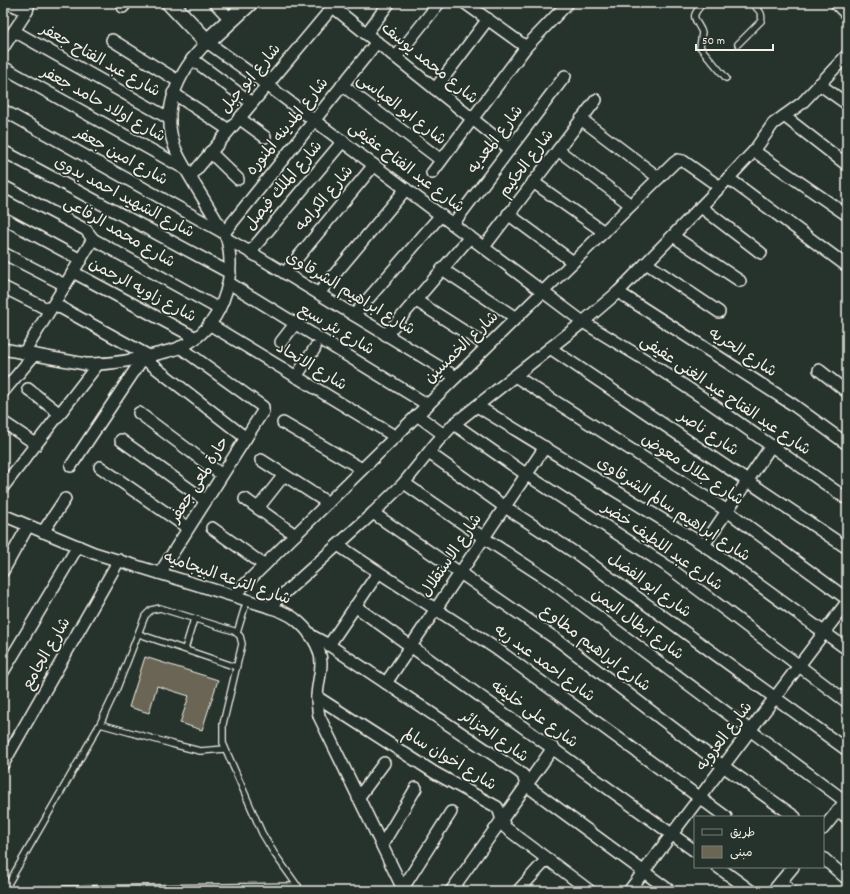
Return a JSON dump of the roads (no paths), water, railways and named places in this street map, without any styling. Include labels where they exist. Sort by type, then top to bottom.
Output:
[{"type":"main road","points":[[170,3],[207,42],[249,3]]},
{"type":"main road","points":[[839,3],[847,10]]},
{"type":"street","points":[[3,48],[28,7],[8,3]]},
{"type":"street","points":[[215,3],[231,20]]},
{"type":"street","points":[[366,34],[390,3]]},
{"type":"street","points":[[396,57],[439,3]]},
{"type":"street","points":[[465,3],[526,47]]},
{"type":"street","points":[[432,173],[526,47],[568,3]]},
{"type":"street","name":"شارع محمد يوسف","points":[[332,4],[366,34],[510,149]]},
{"type":"street","name":"شارع ابو جبل","points":[[189,173],[210,152],[252,103],[332,4]]},
{"type":"street","points":[[435,89],[488,19]]},
{"type":"street","name":"شارع عبد الفتاح جعفر","points":[[14,31],[170,118]]},
{"type":"street","points":[[112,40],[178,80]]},
{"type":"street","points":[[3,348],[86,364],[121,363],[180,347],[196,338],[209,324],[219,309],[224,299],[229,278],[230,253],[226,236],[178,154],[172,137],[170,118],[173,93],[178,80],[192,59],[207,42]]},
{"type":"street","name":"شارع عبد الفتاح عفيفى","points":[[207,42],[343,141],[583,322]]},
{"type":"street","name":"شارع المدينه المنوره","points":[[226,236],[314,120],[376,42]]},
{"type":"street","points":[[269,607],[373,513],[404,482],[454,424],[583,322],[618,292],[754,151],[773,124],[802,103],[847,55]]},
{"type":"street","points":[[192,59],[252,103]]},
{"type":"street","name":"شارع اولاد حامد جعفر","points":[[3,67],[189,173]]},
{"type":"street","name":"شارع المعديه","points":[[453,224],[565,76]]},
{"type":"street","points":[[819,84],[847,104]]},
{"type":"street","name":"شارع ابو العباسى","points":[[342,85],[441,160]]},
{"type":"street","points":[[173,93],[229,130]]},
{"type":"street","name":"شارع الحكيم","points":[[484,247],[596,100]]},
{"type":"street","name":"شارع امين جعفر","points":[[3,110],[226,236]]},
{"type":"street","points":[[784,116],[847,165]]},
{"type":"street","points":[[239,118],[265,137]]},
{"type":"street","points":[[581,119],[659,178]]},
{"type":"street","name":"شارع الملك فيصل","points":[[250,252],[343,141]]},
{"type":"street","points":[[558,150],[631,205]]},
{"type":"street","name":"شارع الشهيد احمد بدوى","points":[[3,151],[229,278]]},
{"type":"street","points":[[754,151],[847,215]]},
{"type":"street","points":[[210,152],[238,180]]},
{"type":"street","name":"شارع الخمسين","points":[[234,595],[674,163],[681,160],[720,187]]},
{"type":"street","name":"شارع الكرامه","points":[[285,273],[374,165]]},
{"type":"street","points":[[728,178],[847,266]]},
{"type":"street","points":[[534,182],[604,232]]},
{"type":"street","name":"شارع محمد الرفاعى","points":[[3,186],[86,230],[93,239],[219,309]]},
{"type":"street","points":[[318,293],[406,189]]},
{"type":"street","points":[[701,206],[761,253]]},
{"type":"street","points":[[508,214],[573,262]]},
{"type":"street","points":[[354,315],[441,215]]},
{"type":"street","points":[[3,218],[81,260]]},
{"type":"street","name":"شارع ابراهيم الشرقاوى","points":[[226,236],[456,377]]},
{"type":"street","points":[[673,236],[740,281]]},
{"type":"street","points":[[386,334],[470,237]]},
{"type":"street","points":[[3,392],[29,354],[52,306],[93,239]]},
{"type":"street","points":[[3,253],[65,285]]},
{"type":"street","points":[[646,263],[719,312]]},
{"type":"street","points":[[442,270],[516,318]]},
{"type":"street","name":"شارع زاويه الرحمن","points":[[73,272],[196,338]]},
{"type":"street","name":"شارع بئر سبع","points":[[229,278],[295,324],[428,405]]},
{"type":"street","points":[[3,287],[47,309],[56,305],[146,357],[246,438]]},
{"type":"street","name":"شارع الحريه","points":[[618,292],[792,404],[847,444]]},
{"type":"street","points":[[416,300],[487,346]]},
{"type":"street","name":"شارع عبد الفتاح عبد الغنى عفيفى","points":[[583,322],[647,361],[709,402],[847,499]]},
{"type":"street","name":"شارع الاتحاد","points":[[209,324],[396,436]]},
{"type":"street","points":[[281,342],[295,324]]},
{"type":"street","name":"حارة لمعى جعفر","points":[[160,573],[263,411],[263,407],[260,404],[180,347]]},
{"type":"street","points":[[296,376],[315,348]]},
{"type":"street","name":"شارع ناصر","points":[[550,348],[847,548]]},
{"type":"street","points":[[71,466],[146,357]]},
{"type":"street","points":[[3,487],[98,364]]},
{"type":"street","points":[[819,370],[847,392]]},
{"type":"street","name":"شارع جلال معوض","points":[[515,376],[726,510],[847,599]]},
{"type":"street","points":[[28,389],[60,414]]},
{"type":"street","name":"شارع ابراهيم سالم الشرقاوى","points":[[477,406],[704,545],[847,649]]},
{"type":"street","points":[[139,413],[222,475]]},
{"type":"street","points":[[417,415],[444,435]]},
{"type":"street","points":[[3,422],[36,444]]},
{"type":"street","points":[[283,423],[362,469]]},
{"type":"street","name":"شارع عبد اللطيف خضر","points":[[454,424],[527,475],[667,566],[847,702]]},
{"type":"street","points":[[121,440],[206,501]]},
{"type":"street","points":[[704,545],[726,510],[771,446]]},
{"type":"street","name":"شارع الاستقلال","points":[[386,683],[545,447]]},
{"type":"street","name":"شارع ابو الفضل","points":[[429,453],[505,507],[580,556],[847,750]]},
{"type":"street","points":[[261,460],[328,503]]},
{"type":"street","points":[[100,467],[188,528]]},
{"type":"street","points":[[258,508],[284,475]]},
{"type":"street","name":"شارع ابطال اليمن","points":[[404,482],[484,538],[550,581],[846,800]]},
{"type":"street","points":[[43,532],[66,499]]},
{"type":"street","points":[[245,499],[295,535]]},
{"type":"street","name":"شارع ابراهيم مطاوع","points":[[373,513],[559,641],[724,766],[794,816]]},
{"type":"street","name":"شارع الترعه البيجاميه","points":[[3,515],[78,546],[234,595],[279,610],[294,618],[310,635],[317,646],[321,664],[317,697],[319,716],[403,890]]},
{"type":"street","points":[[3,571],[28,526]]},
{"type":"street","points":[[212,528],[264,565]]},
{"type":"street","name":"شارع احمد عبد ربه","points":[[338,545],[378,573],[436,608],[498,650],[725,816]]},
{"type":"street","points":[[3,672],[78,546]]},
{"type":"street","name":"شارع الجامع","points":[[3,764],[120,560]]},
{"type":"street","points":[[329,645],[378,573]]},
{"type":"street","name":"شارع العروبه","points":[[629,891],[847,602]]},
{"type":"street","name":"شارع على خليفه","points":[[355,606],[694,850]]},
{"type":"street","name":"شارع الجزائر","points":[[310,635],[329,645],[518,771],[523,775],[526,785],[670,891]]},
{"type":"street","name":"شارع اخوان سالم","points":[[317,697],[435,773],[497,808],[499,810],[501,820],[506,828],[587,890]]},
{"type":"street","points":[[451,891],[553,748]]},
{"type":"street","points":[[358,798],[384,763]]},
{"type":"street","points":[[382,845],[416,788]]},
{"type":"street","points":[[824,828],[846,800]]},
{"type":"street","points":[[838,810],[847,818]]},
{"type":"street","points":[[403,890],[451,812]]},
{"type":"street","points":[[518,891],[547,859]]},
{"type":"street","points":[[824,859],[847,879]]},
{"type":"street","points":[[719,868],[751,891]]},
{"type":"street","points":[[773,891],[792,868]]},
{"type":"street","points":[[781,882],[791,891]]},
{"type":"lane","points":[[703,3],[696,11],[694,16],[695,22],[702,32],[700,47],[726,78]]},
{"type":"lane","points":[[738,44],[761,21],[761,12],[752,3]]},
{"type":"lane","points":[[237,633],[247,600]]},
{"type":"lane","points":[[160,608],[234,631],[240,636],[242,644],[223,724],[222,736],[225,749],[262,833],[299,889],[5,890],[100,724],[117,688],[145,616],[151,610],[160,608]]},
{"type":"lane","points":[[185,650],[194,618]]},
{"type":"lane","points":[[139,634],[236,667]]},
{"type":"lane","points":[[100,724],[200,751],[225,749]]}]
